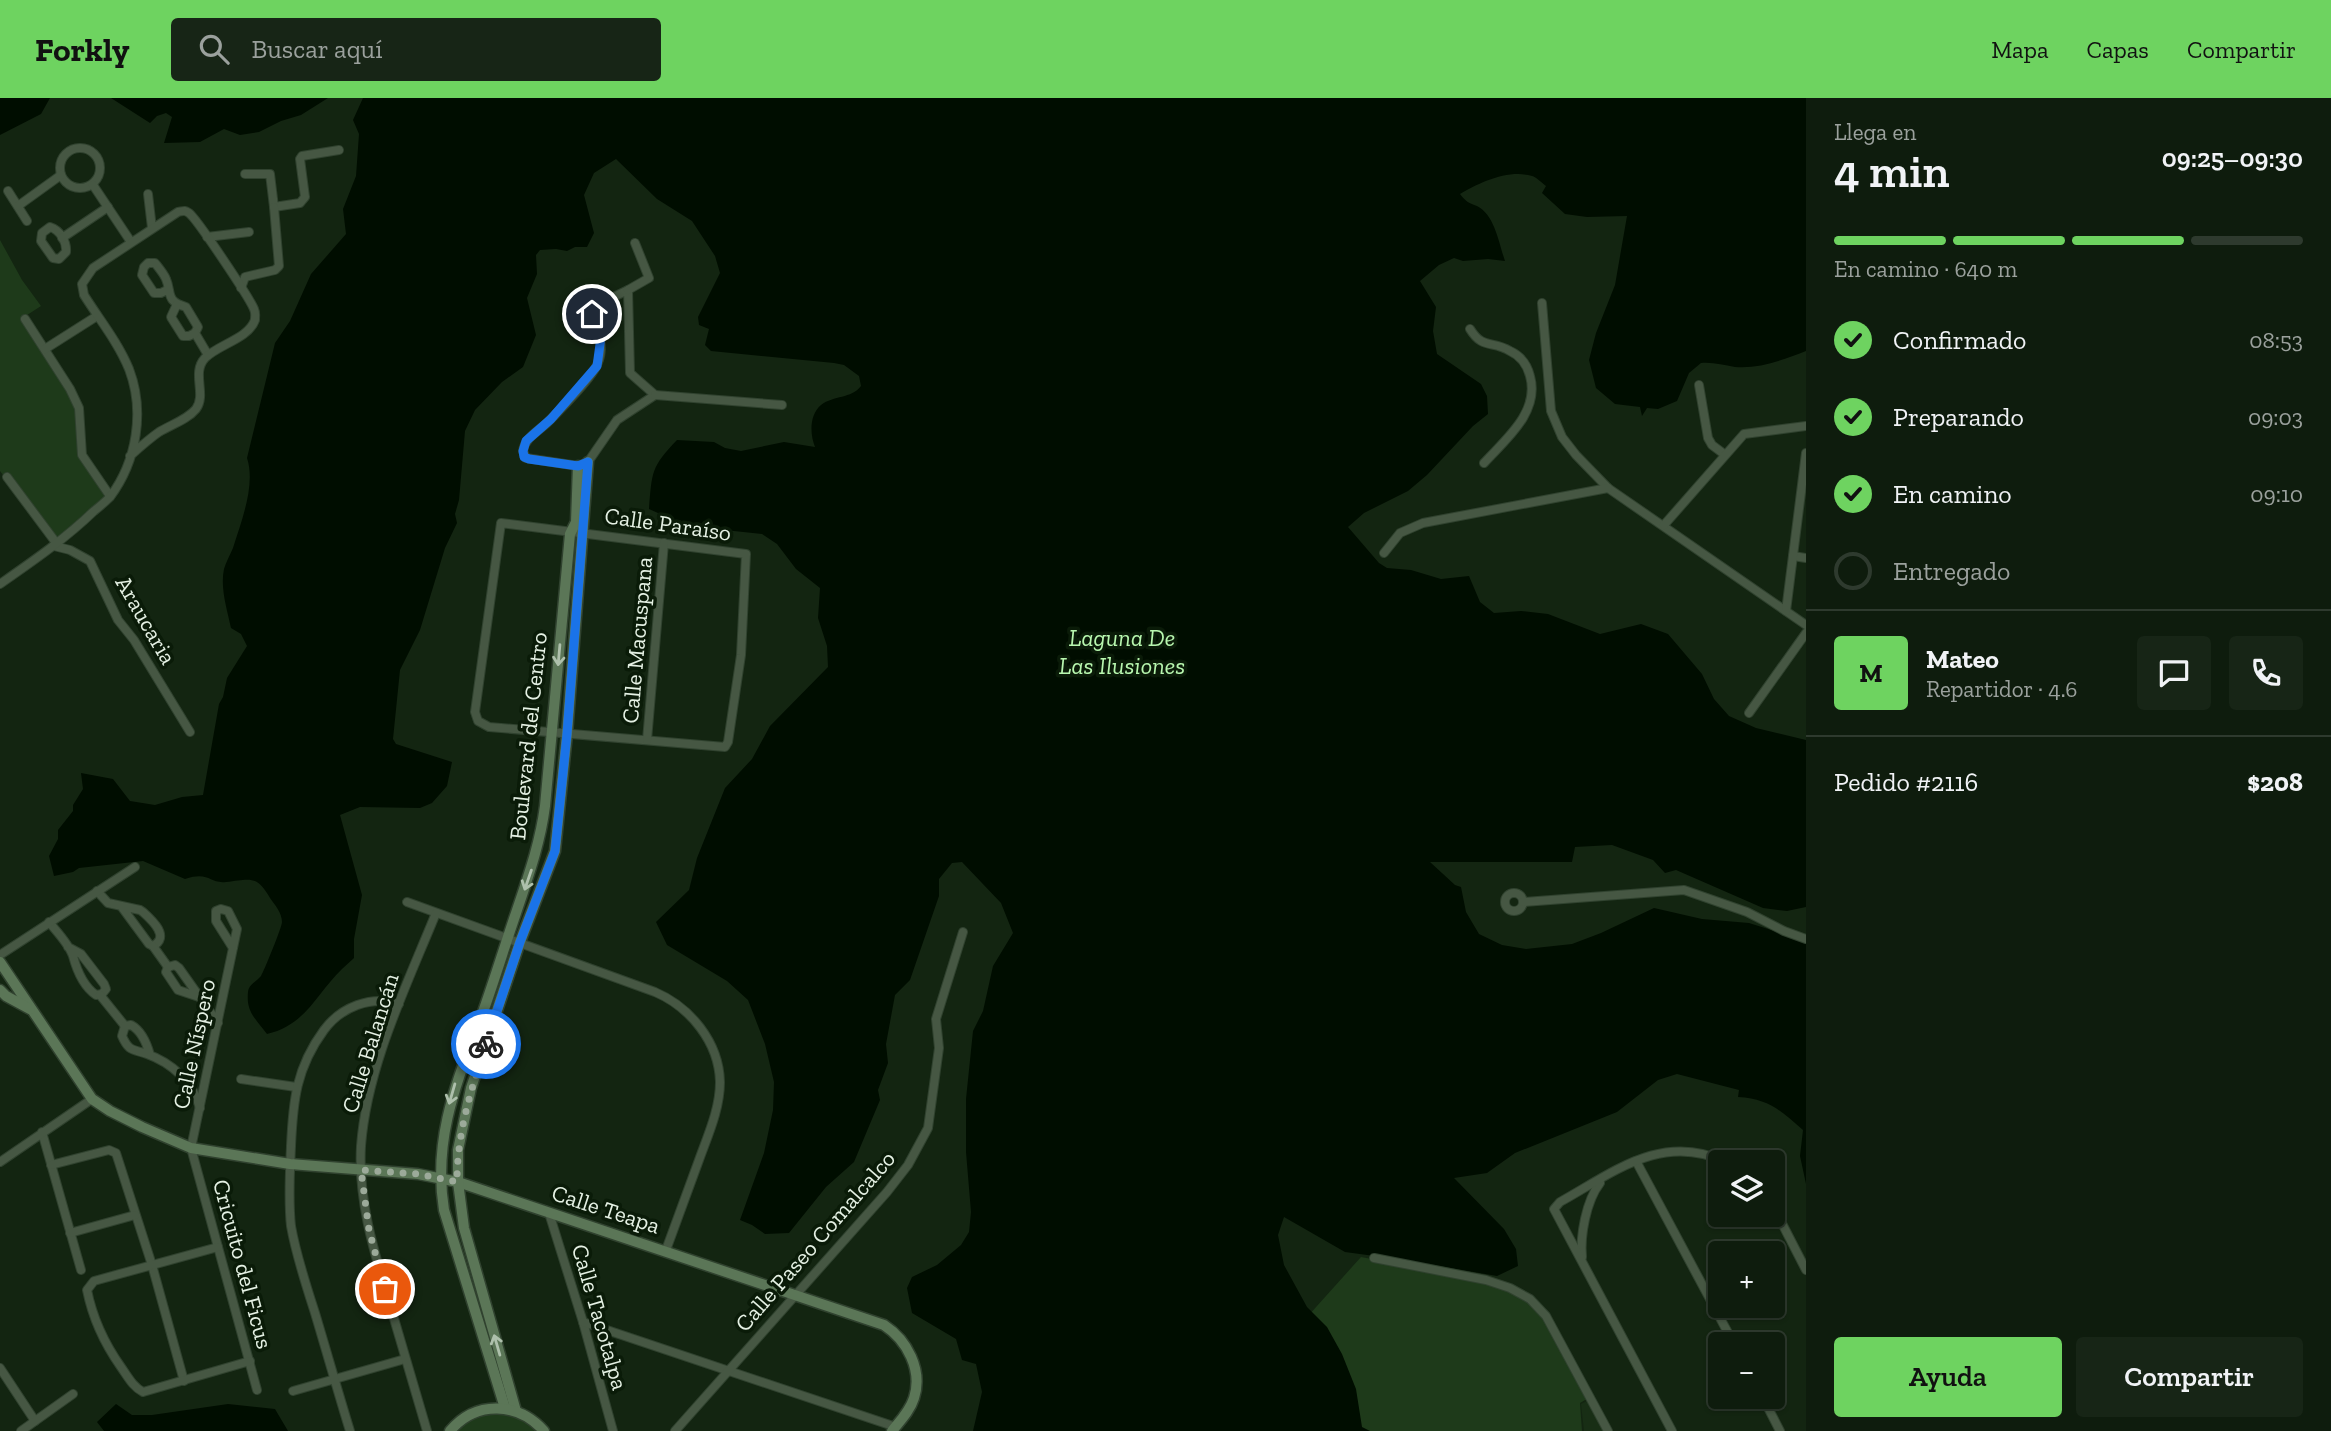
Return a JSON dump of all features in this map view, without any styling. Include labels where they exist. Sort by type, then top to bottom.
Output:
[{"type":"street","points":[[82,148],[93,153],[101,163],[99,178],[93,185],[77,188],[69,185],[61,175],[61,162],[71,149],[82,148]]},
{"type":"street","points":[[274,208],[304,200],[300,162],[302,156],[339,150]]},
{"type":"street","points":[[241,288],[245,277],[275,270],[279,266],[270,174],[245,174]]},
{"type":"street","points":[[18,206],[61,175]]},
{"type":"street","points":[[93,185],[131,242]]},
{"type":"street","points":[[8,191],[27,221]]},
{"type":"street","points":[[148,194],[152,228]]},
{"type":"street","points":[[62,238],[108,207]]},
{"type":"street","points":[[1,581],[56,545],[110,496],[130,456],[137,430],[138,411],[133,380],[120,349],[84,295],[82,284],[93,268],[152,228],[184,211],[190,214],[241,288],[255,311],[255,320],[248,330],[208,355],[201,363],[198,370],[200,401],[197,408],[158,432],[130,456]]},
{"type":"street","points":[[207,237],[249,232]]},
{"type":"street","points":[[635,243],[649,278],[593,307],[592,314],[601,337],[597,366],[551,419],[524,445],[523,455],[526,458],[583,464],[617,420],[655,395]]},
{"type":"street","points":[[169,293],[154,293],[142,275],[148,263],[155,263],[167,281],[169,293],[177,304],[186,307],[198,327],[195,333],[189,336],[183,336],[171,317],[177,304]]},
{"type":"street","points":[[628,290],[630,373],[655,395],[782,405]]},
{"type":"street","points":[[1542,303],[1553,419],[1576,456],[1608,488],[1806,625]]},
{"type":"street","points":[[45,349],[97,316]]},
{"type":"street","points":[[25,319],[70,388],[79,408],[80,443],[84,458],[110,496]]},
{"type":"street","points":[[1470,329],[1482,343],[1507,349],[1522,359],[1529,372],[1532,387],[1529,407],[1520,422],[1484,463]]},
{"type":"street","points":[[195,333],[208,355]]},
{"type":"street","points":[[1699,385],[1708,438],[1724,454]]},
{"type":"street","points":[[1532,387],[1549,387]]},
{"type":"street","points":[[1664,525],[1741,436],[1748,432],[1804,426]]},
{"type":"street","points":[[1786,611],[1806,453]]},
{"type":"street","name":"Boulevard del Centro","points":[[510,1410],[447,1222],[442,1197],[444,1130],[453,1091],[539,846],[551,732],[581,516],[583,464]]},
{"type":"street","points":[[7,477],[56,545]]},
{"type":"street","points":[[1384,553],[1400,533],[1423,523],[1608,488]]},
{"type":"street","name":"Calle Paraíso","points":[[551,732],[489,727],[477,720],[475,712],[501,523],[746,554],[740,661],[725,747],[647,740]]},
{"type":"street","name":"Boulevard del Centro","points":[[510,1410],[464,1227],[457,1182],[460,1134],[467,1104],[520,942],[555,851],[567,734],[577,531]]},
{"type":"street","name":"Calle Macuspana","points":[[647,740],[664,543]]},
{"type":"street","name":"Araucaria","points":[[56,545],[90,561],[118,620],[134,640],[190,732]]},
{"type":"street","points":[[1793,556],[1806,558]]},
{"type":"street","points":[[1749,713],[1806,633]]},
{"type":"street","points":[[551,732],[647,740]]},
{"type":"street","points":[[0,955],[135,867]]},
{"type":"street","points":[[1523,902],[1684,890],[1747,912],[1806,939]]},
{"type":"street","points":[[97,891],[108,904],[140,910],[146,914],[161,935],[161,940],[153,946]]},
{"type":"street","points":[[407,902],[674,1001],[694,1019],[709,1042],[719,1072],[718,1098],[710,1129],[666,1250]]},
{"type":"street","points":[[121,906],[168,967]]},
{"type":"street","name":"Calle Balancán","points":[[428,1431],[369,1230],[361,1170],[362,1133],[378,1065],[399,1004],[436,913]]},
{"type":"street","points":[[49,922],[68,947],[75,968],[93,994],[100,995],[125,1026]]},
{"type":"street","name":"Calle Paseo Comalcalco","points":[[675,1431],[894,1185],[923,1139],[929,1123],[936,1074],[939,1042],[936,1019],[963,932]]},
{"type":"street","points":[[68,947],[81,954],[104,984],[106,989],[100,995]]},
{"type":"street","name":"Calle Níspero","points":[[191,1148],[233,948]]},
{"type":"street","points":[[0,962],[92,1099],[0,1162]]},
{"type":"street","points":[[168,967],[175,965],[178,968],[218,1023]]},
{"type":"street","points":[[168,967],[166,972],[178,990],[199,997]]},
{"type":"street","points":[[0,990],[35,1013]]},
{"type":"street","points":[[350,1431],[293,1236],[290,1164],[293,1103],[296,1087],[311,1049],[335,1018],[350,1008],[369,1001],[399,1004]]},
{"type":"street","points":[[125,1026],[122,1036],[128,1046],[136,1052],[150,1055],[183,1076],[194,1093],[200,1111]]},
{"type":"street","points":[[125,1026],[136,1028],[147,1044],[150,1055]]},
{"type":"street","points":[[241,1079],[296,1087]]},
{"type":"street","name":"Calle Teapa","points":[[92,1099],[121,1116],[191,1148],[290,1164],[442,1177],[879,1323],[898,1336],[906,1346],[915,1372],[916,1390],[912,1404],[894,1429]]},
{"type":"street","points":[[43,1132],[81,1270]]},
{"type":"street","name":"Cricuito del Ficus","points":[[191,1148],[257,1390]]},
{"type":"street","points":[[51,1165],[113,1150],[117,1154],[152,1265],[184,1381]]},
{"type":"street","points":[[1672,1431],[1554,1209],[1558,1204],[1604,1178],[1660,1152],[1678,1151],[1708,1155]]},
{"type":"street","points":[[1636,1161],[1728,1332]]},
{"type":"street","points":[[1584,1264],[1581,1246],[1589,1208],[1596,1187],[1604,1178]]},
{"type":"street","name":"Calle Tacotalpa","points":[[549,1213],[613,1431]]},
{"type":"street","points":[[71,1233],[135,1215]]},
{"type":"street","points":[[1784,1227],[1806,1269]]},
{"type":"street","points":[[218,1247],[90,1284],[88,1293],[96,1323],[108,1348],[141,1392],[250,1361]]},
{"type":"street","points":[[1374,1258],[1494,1282],[1530,1299],[1546,1316],[1608,1431]]},
{"type":"street","points":[[583,1322],[729,1370],[894,1429]]},
{"type":"street","points":[[293,1391],[405,1359]]},
{"type":"street","points":[[0,1368],[35,1421]]},
{"type":"street","points":[[21,1431],[74,1394]]},
{"type":"street","points":[[450,1431],[475,1412],[492,1408],[510,1410],[532,1419],[544,1431]]},
{"type":"street","points":[[1769,1409],[1780,1431]]},
{"type":"shaded area","points":[[0,240],[22,280],[41,306],[24,317],[76,408],[78,444],[107,497],[57,544],[0,471]]},
{"type":"shaded area","points":[[1361,1257],[1494,1282],[1541,1310],[1590,1397],[1580,1403],[1582,1431],[1358,1431],[1308,1316]]},
{"type":"shaded area","points":[[1593,1398],[1610,1431],[1584,1431],[1581,1404]]},
{"type":"shaded area","points":[[508,1409],[544,1431],[450,1431],[468,1415]]},
{"type":"water","points":[[0,98],[50,98],[41,114],[0,135]]},
{"type":"water","points":[[111,98],[328,98],[301,115],[259,132],[240,135],[224,129],[200,142],[164,143],[172,117],[166,113],[157,116],[150,123]]},
{"type":"water","name":"Laguna De Las Ilusiones","points":[[363,98],[1806,98],[1806,351],[1753,367],[1701,363],[1689,373],[1677,401],[1658,409],[1647,408],[1642,416],[1640,407],[1615,404],[1596,388],[1589,360],[1596,333],[1615,285],[1627,216],[1587,217],[1565,214],[1542,193],[1546,186],[1532,176],[1513,174],[1485,182],[1460,194],[1488,216],[1496,230],[1505,261],[1463,261],[1454,258],[1439,265],[1420,281],[1436,307],[1433,331],[1437,354],[1481,384],[1487,396],[1488,414],[1408,491],[1364,513],[1348,527],[1379,563],[1387,568],[1411,570],[1441,579],[1469,576],[1480,602],[1494,613],[1521,611],[1548,614],[1600,634],[1641,624],[1668,634],[1702,674],[1714,699],[1729,716],[1756,728],[1806,740],[1806,907],[1787,911],[1763,908],[1676,870],[1665,873],[1653,860],[1612,845],[1575,847],[1572,862],[1430,862],[1455,885],[1461,887],[1466,912],[1479,934],[1502,945],[1526,949],[1572,944],[1654,908],[1702,919],[1749,923],[1806,941],[1806,1184],[1800,1156],[1803,1130],[1795,1123],[1766,1103],[1738,1097],[1739,1090],[1677,1074],[1658,1080],[1617,1112],[1515,1153],[1487,1173],[1454,1178],[1504,1229],[1516,1249],[1518,1266],[1497,1276],[1345,1252],[1284,1217],[1278,1235],[1284,1265],[1307,1307],[1327,1327],[1342,1354],[1356,1389],[1362,1427],[1370,1431],[973,1431],[982,1392],[976,1364],[962,1360],[956,1339],[912,1313],[907,1288],[912,1277],[937,1265],[961,1245],[969,1232],[971,1212],[966,1152],[966,1099],[973,1031],[983,1011],[993,966],[1013,933],[1001,903],[962,862],[952,863],[939,879],[939,896],[910,980],[895,995],[886,1044],[888,1063],[878,1090],[880,1100],[854,1162],[826,1187],[789,1233],[765,1234],[740,1220],[764,1153],[773,1110],[774,1082],[765,1044],[748,1000],[727,981],[667,945],[656,922],[689,890],[697,858],[725,788],[752,759],[770,726],[828,667],[827,646],[818,618],[820,588],[796,569],[777,544],[762,534],[687,526],[649,509],[654,471],[677,440],[714,442],[725,448],[741,451],[784,442],[815,447],[812,425],[817,409],[826,402],[857,390],[861,386],[859,376],[844,365],[834,363],[711,351],[705,345],[709,329],[699,325],[698,317],[720,273],[715,256],[692,221],[657,199],[616,159],[594,173],[584,195],[594,233],[587,247],[575,247],[567,251],[540,250],[536,255],[537,274],[527,298],[536,335],[523,367],[502,382],[475,410],[465,431],[459,500],[455,514],[457,523],[445,548],[420,630],[400,670],[393,739],[396,744],[452,762],[447,786],[432,803],[420,808],[360,807],[340,815],[362,895],[354,939],[354,958],[292,1024],[267,1034],[250,1010],[248,992],[263,972],[282,922],[278,909],[257,882],[220,882],[200,876],[185,879],[143,861],[79,868],[54,876],[49,856],[58,839],[58,830],[73,811],[73,805],[83,789],[81,773],[113,779],[130,801],[155,805],[182,797],[203,795],[219,704],[227,678],[247,646],[241,634],[231,628],[223,584],[224,569],[233,548],[249,491],[247,458],[275,343],[290,321],[311,274],[346,234],[343,209],[356,176],[359,134],[353,120]]},
{"type":"water","points":[[116,1404],[132,1415],[152,1415],[228,1404],[275,1409],[288,1431],[104,1431],[97,1422]]},
{"type":"way so far","points":[[385,1289],[369,1230],[361,1170],[418,1174],[457,1182],[463,1119],[486,1044]]},
{"type":"route","points":[[486,1044],[520,942],[555,851],[585,516],[588,462],[578,466],[529,459],[524,457],[523,451],[526,441],[551,419],[597,366],[601,337],[592,314]]}]
